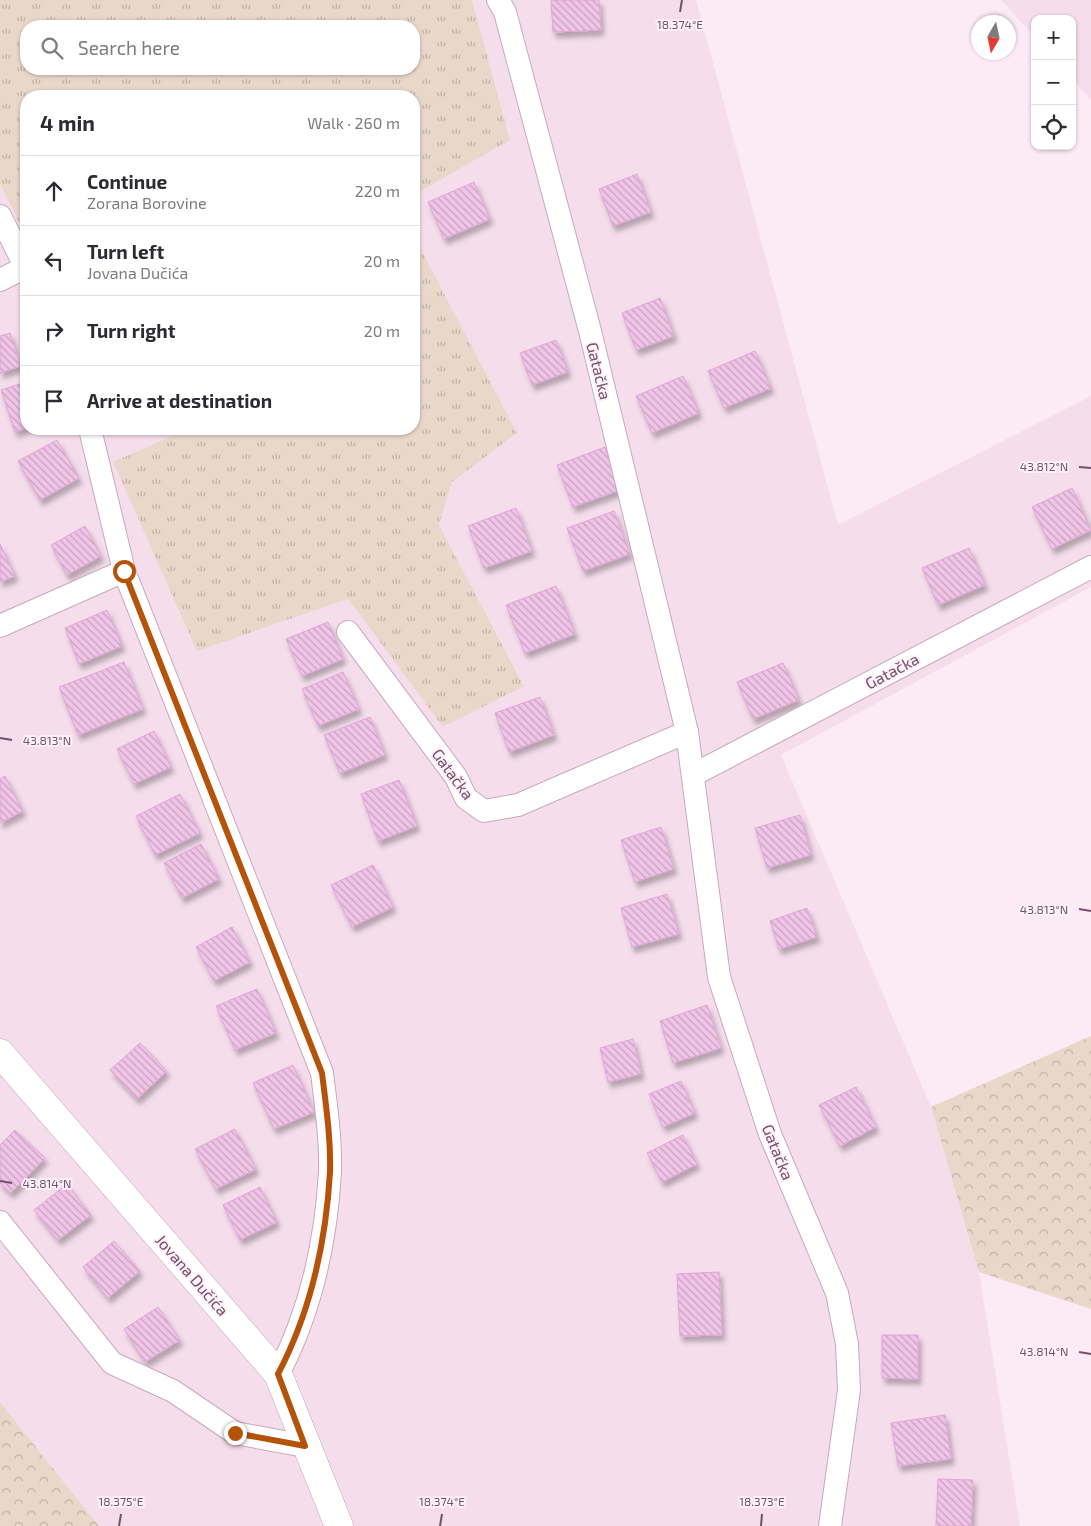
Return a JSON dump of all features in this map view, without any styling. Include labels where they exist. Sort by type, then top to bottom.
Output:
[{"type":"main road","name":"Jovana Dučića","points":[[0,1053],[278,1374],[338,1526]]},
{"type":"street","name":"Gatačka","points":[[504,4],[590,331],[687,732],[719,977],[770,1134],[837,1294],[847,1344],[849,1390],[830,1526]]},
{"type":"street","points":[[0,216],[20,256]]},
{"type":"street","points":[[0,280],[20,271]]},
{"type":"street","points":[[91,435],[124,571],[322,1073],[329,1129],[330,1171],[326,1205],[317,1264],[307,1305],[289,1354],[278,1374]]},
{"type":"street","name":"Gatačka","points":[[693,775],[1091,567]]},
{"type":"street","points":[[0,626],[124,571]]},
{"type":"street","name":"Gatačka","points":[[348,632],[456,777],[466,798],[484,811],[518,805],[687,732]]},
{"type":"street","points":[[0,1222],[112,1363],[173,1391],[235,1433],[305,1446]]},
{"type":"shaded area","points":[[472,0],[696,0],[838,525],[1091,396],[1091,587],[781,755],[931,1107],[979,1272],[1020,1526],[99,1526],[0,1402],[0,184],[20,225],[20,435],[174,435],[113,462],[197,650],[348,599],[443,727],[524,685],[439,525],[452,482],[517,433],[420,247],[420,192],[510,140]]},
{"type":"shaded area","points":[[1001,0],[1091,0],[1091,100],[1076,83],[1076,15],[1031,15],[1031,33]]},
{"type":"green space","points":[[0,0],[472,0],[510,140],[420,192],[420,90],[20,90],[20,225],[0,184]]},
{"type":"green space","points":[[420,247],[517,433],[452,482],[439,525],[524,686],[443,727],[348,599],[197,651],[113,462],[174,435],[420,435]]},
{"type":"green space","points":[[1091,1036],[1091,1309],[979,1272],[931,1107]]},
{"type":"green space","points":[[0,1402],[99,1526],[0,1526]]},
{"type":"building","points":[[551,0],[599,0],[601,30],[553,32]]},
{"type":"building","points":[[637,174],[651,212],[613,226],[599,189]]},
{"type":"building","points":[[474,182],[490,219],[444,239],[428,202]]},
{"type":"building","points":[[660,298],[674,336],[636,350],[622,313]]},
{"type":"building","points":[[10,333],[20,366],[0,373],[0,336]]},
{"type":"building","points":[[556,340],[568,372],[532,385],[520,353]]},
{"type":"building","points":[[755,351],[771,388],[724,408],[708,371]]},
{"type":"building","points":[[683,376],[699,413],[652,433],[636,396]]},
{"type":"building","points":[[20,384],[20,430],[15,432],[1,390]]},
{"type":"building","points":[[57,440],[79,478],[40,500],[18,461]]},
{"type":"building","points":[[605,447],[620,490],[573,507],[557,465]]},
{"type":"building","points":[[1072,488],[1091,530],[1052,549],[1032,507]]},
{"type":"building","points":[[516,508],[532,551],[484,568],[468,526]]},
{"type":"building","points":[[614,511],[630,554],[583,571],[567,528]]},
{"type":"building","points":[[85,526],[101,556],[67,575],[51,545]]},
{"type":"building","points":[[0,544],[15,576],[0,582]]},
{"type":"building","points":[[969,548],[985,585],[938,605],[922,568]]},
{"type":"building","points":[[556,586],[575,634],[525,653],[506,605]]},
{"type":"building","points":[[107,610],[122,646],[79,664],[65,628]]},
{"type":"building","points":[[328,622],[343,659],[302,676],[286,639]]},
{"type":"building","points":[[124,662],[143,709],[78,735],[59,687]]},
{"type":"building","points":[[783,663],[799,700],[753,719],[737,682]]},
{"type":"building","points":[[343,672],[359,709],[318,726],[302,689]]},
{"type":"building","points":[[540,697],[554,735],[509,752],[495,713]]},
{"type":"building","points":[[370,717],[385,755],[340,773],[324,735]]},
{"type":"building","points":[[154,731],[171,767],[134,784],[117,749]]},
{"type":"building","points":[[5,776],[23,811],[0,823],[0,779]]},
{"type":"building","points":[[399,780],[417,826],[378,841],[361,794]]},
{"type":"building","points":[[180,794],[200,833],[155,855],[136,816]]},
{"type":"building","points":[[800,815],[811,855],[767,868],[755,828]]},
{"type":"building","points":[[661,827],[674,869],[635,882],[621,840]]},
{"type":"building","points":[[201,844],[219,879],[182,898],[164,863]]},
{"type":"building","points":[[373,865],[393,907],[352,927],[331,885]]},
{"type":"building","points":[[667,894],[679,934],[632,947],[621,908]]},
{"type":"building","points":[[807,908],[817,937],[779,949],[770,921]]},
{"type":"building","points":[[232,927],[250,962],[214,981],[196,947]]},
{"type":"building","points":[[257,989],[276,1033],[235,1050],[216,1006]]},
{"type":"building","points":[[707,1005],[721,1048],[673,1063],[660,1021]]},
{"type":"building","points":[[633,1039],[641,1074],[608,1082],[600,1048]]},
{"type":"building","points":[[140,1043],[167,1071],[137,1099],[110,1070]]},
{"type":"building","points":[[293,1065],[314,1112],[274,1129],[253,1083]]},
{"type":"building","points":[[681,1081],[695,1113],[663,1127],[649,1094]]},
{"type":"building","points":[[856,1087],[876,1127],[840,1146],[819,1105]]},
{"type":"building","points":[[235,1129],[256,1169],[216,1189],[195,1149]]},
{"type":"building","points":[[15,1130],[45,1158],[11,1193],[0,1183],[0,1145]]},
{"type":"building","points":[[683,1135],[697,1164],[662,1182],[647,1153]]},
{"type":"building","points":[[67,1184],[91,1215],[58,1240],[34,1210]]},
{"type":"building","points":[[260,1187],[277,1222],[240,1240],[223,1205]]},
{"type":"building","points":[[114,1241],[140,1271],[108,1298],[83,1267]]},
{"type":"building","points":[[719,1272],[722,1335],[680,1336],[677,1274]]},
{"type":"building","points":[[158,1307],[180,1340],[145,1362],[124,1329]]},
{"type":"building","points":[[882,1335],[918,1335],[918,1379],[882,1378]]},
{"type":"building","points":[[945,1415],[951,1459],[898,1466],[891,1423]]},
{"type":"building","points":[[938,1479],[973,1480],[971,1526],[936,1526]]},
{"type":"route","points":[[124,571],[322,1073],[329,1129],[330,1171],[326,1205],[317,1264],[307,1305],[289,1354],[278,1374],[305,1446],[235,1433]]}]
